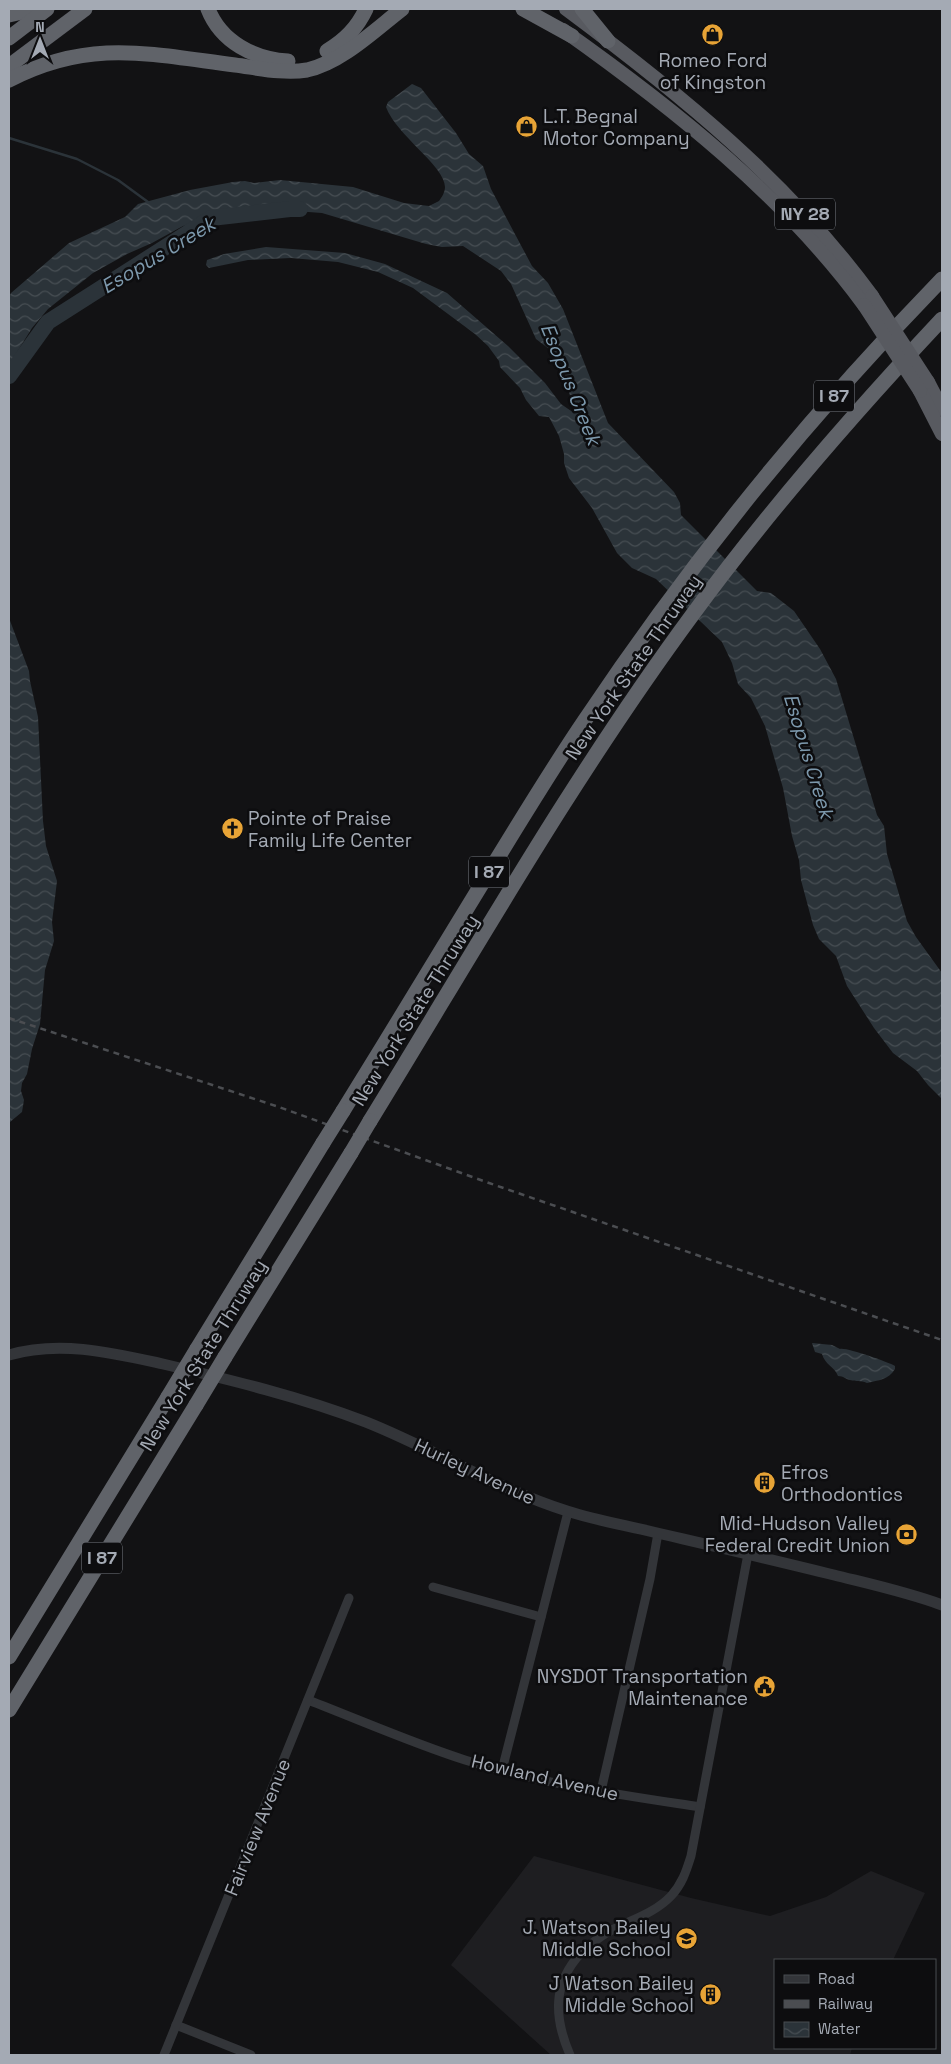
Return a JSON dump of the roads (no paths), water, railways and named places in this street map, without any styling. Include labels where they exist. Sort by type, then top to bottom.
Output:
[{"type":"highway","points":[[9,15],[35,9]]},
{"type":"highway","points":[[9,38],[48,9]]},
{"type":"highway","points":[[9,66],[85,9]]},
{"type":"highway","points":[[208,9],[215,23],[224,34],[243,49],[268,59],[293,61],[316,56],[341,42],[356,27],[366,9]]},
{"type":"highway","points":[[9,80],[55,60],[83,54],[110,52],[144,53],[279,71],[307,70],[334,59],[402,9]]},
{"type":"highway","points":[[523,9],[572,36]]},
{"type":"highway","name":"NY 28","points":[[533,9],[673,112],[751,180],[868,300]]},
{"type":"highway","name":"NY 28","points":[[566,9],[608,40],[682,100],[760,168],[823,233],[924,387],[942,409]]},
{"type":"highway","points":[[582,9],[608,40]]},
{"type":"highway","name":"New York State Thruway","points":[[9,1657],[548,778],[642,638],[732,518],[826,404],[942,279]]},
{"type":"highway","name":"New York State Thruway","points":[[9,1710],[576,786],[664,654],[754,535],[834,439],[942,319]]},
{"type":"highway","name":"NY 28","points":[[924,387],[942,434]]},
{"type":"street","name":"Hurley Avenue","points":[[9,1354],[31,1349],[92,1350],[174,1367],[299,1400],[366,1422],[483,1477],[568,1512],[901,1592],[942,1605]]},
{"type":"street","points":[[502,1770],[568,1512]]},
{"type":"street","points":[[601,1790],[658,1533]]},
{"type":"street","points":[[570,2055],[560,2029],[558,1995],[564,1977],[575,1960],[592,1942],[604,1934],[653,1910],[670,1897],[684,1878],[691,1856],[748,1554]]},
{"type":"street","points":[[433,1586],[541,1616]]},
{"type":"street","name":"Fairview Avenue","points":[[164,2055],[349,1598]]},
{"type":"street","name":"Howland Avenue","points":[[308,1700],[465,1759],[502,1770],[540,1780],[700,1807]]},
{"type":"street","points":[[176,2025],[252,2055]]},
{"type":"water","points":[[412,84],[421,88],[456,133],[469,154],[483,166],[491,189],[532,266],[548,283],[563,309],[608,423],[674,492],[680,503],[681,515],[757,591],[771,593],[794,611],[820,649],[836,679],[877,815],[884,826],[887,854],[907,921],[942,973],[942,1099],[917,1071],[893,1053],[874,1028],[847,986],[836,956],[819,939],[813,925],[801,880],[799,860],[792,836],[783,788],[765,726],[751,698],[738,684],[732,663],[722,642],[656,579],[632,568],[617,553],[592,508],[569,478],[559,436],[549,417],[539,416],[526,400],[520,388],[500,367],[499,361],[488,346],[475,334],[413,288],[378,272],[338,262],[291,258],[248,260],[209,268],[206,265],[207,260],[224,254],[266,247],[345,253],[385,264],[447,293],[508,346],[545,383],[561,404],[574,413],[561,358],[536,339],[511,284],[501,271],[463,246],[442,247],[426,244],[322,213],[282,210],[245,211],[183,226],[93,273],[48,309],[32,328],[9,365],[9,297],[11,293],[69,243],[125,217],[138,204],[190,190],[233,182],[245,181],[254,183],[280,180],[353,187],[404,203],[429,206],[439,201],[445,189],[443,179],[429,160],[391,118],[386,107],[388,102]]},
{"type":"water","points":[[9,618],[29,671],[38,717],[43,821],[46,846],[57,881],[52,922],[54,941],[45,970],[40,1024],[27,1074],[22,1083],[21,1091],[24,1100],[22,1112],[10,1122],[9,1136]]},
{"type":"water","points":[[812,1343],[832,1345],[840,1349],[858,1352],[891,1364],[895,1366],[895,1369],[883,1379],[867,1383],[848,1380],[838,1376],[835,1370],[825,1361],[822,1354],[815,1352]]},
{"type":"waterway","points":[[9,138],[77,159],[118,180],[148,202]]},
{"type":"waterway","name":"Esopus Creek","points":[[9,376],[48,322],[211,218],[300,209]]},
{"type":"railway","points":[[9,1018],[276,1106],[489,1183],[942,1340]]},
{"type":"place","name":"Romeo Ford of Kingston","points":[[713,34]]},
{"type":"place","name":"L.T. Begnal Motor Company","points":[[527,127]]},
{"type":"place","name":"Pointe of Praise Family Life Center","points":[[232,829]]},
{"type":"place","name":"Efros Orthodontics","points":[[765,1483]]},
{"type":"place","name":"Mid-Hudson Valley Federal Credit Union","points":[[906,1534]]},
{"type":"place","name":"NYSDOT Transportation Maintenance","points":[[764,1687]]},
{"type":"place","name":"J. Watson Bailey Middle School","points":[[687,1938]]},
{"type":"place","name":"J Watson Bailey Middle School","points":[[710,1994]]}]
